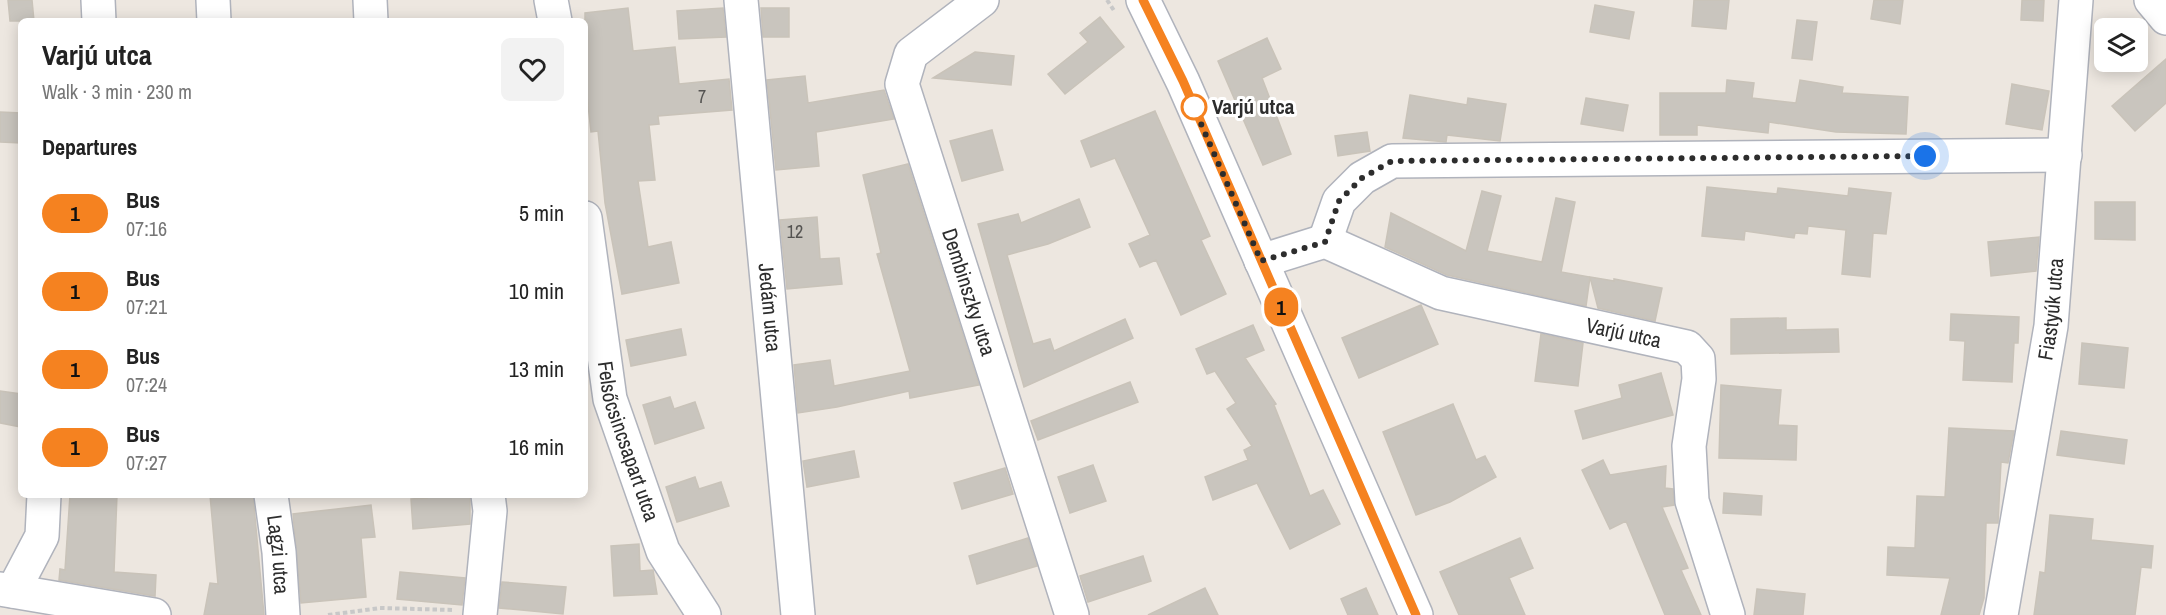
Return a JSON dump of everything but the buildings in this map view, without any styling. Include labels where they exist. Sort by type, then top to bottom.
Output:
[{"type":"street","points":[[98,0],[99,18]]},
{"type":"street","points":[[213,0],[214,18]]},
{"type":"street","points":[[370,0],[371,18]]},
{"type":"street","points":[[550,0],[554,18]]},
{"type":"street","name":"Jedám utca","points":[[741,0],[798,615]]},
{"type":"street","name":"Dembinszky utca","points":[[982,0],[911,54],[902,84],[1072,615]]},
{"type":"street","points":[[1143,0],[1183,81],[1416,615]]},
{"type":"street","name":"Fiastyúk utca","points":[[2001,615],[2051,326],[2076,0]]},
{"type":"street","points":[[2151,0],[2166,18]]},
{"type":"street","points":[[1261,261],[1325,242],[1339,201],[1362,178],[1392,161],[2064,155]]},
{"type":"street","name":"Felsőcsincsapart utca","points":[[588,240],[610,399],[663,551],[704,615]]},
{"type":"street","name":"Varjú utca","points":[[1325,242],[1441,294],[1687,346],[1698,359],[1700,379],[1689,446],[1692,501],[1728,615]]},
{"type":"street","points":[[44,498],[42,536],[6,590],[154,615]]},
{"type":"street","name":"Lagzi utca","points":[[271,498],[279,552],[283,615]]},
{"type":"street","points":[[481,613],[490,511],[488,498]]},
{"type":"path","points":[[328,615],[380,608],[481,613]]},
{"type":"bus line","name":"1","points":[[1143,0],[1183,81],[1416,615]]},
{"type":"place","name":"Varjú utca","points":[[1194,107]]},
{"type":"route","points":[[1194,107],[1191,101],[1261,261],[1325,242],[1339,201],[1362,178],[1392,161],[1925,156]]}]
